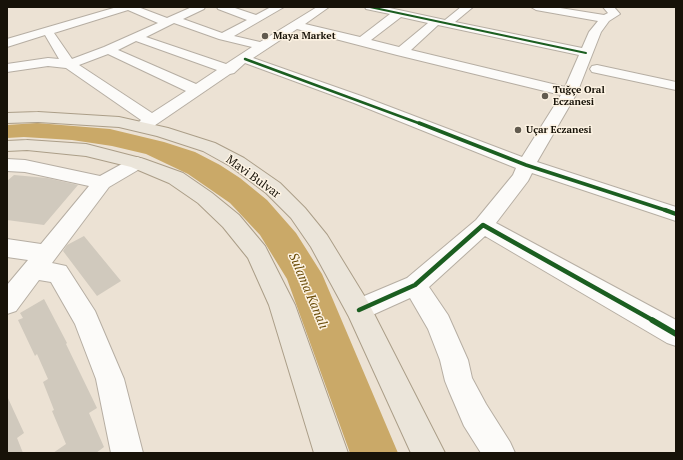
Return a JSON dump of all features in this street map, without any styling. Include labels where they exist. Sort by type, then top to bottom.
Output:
[{"type":"main road","name":"Mavi Bulvar","points":[[7,118],[38,117],[147,124],[162,132],[209,148],[237,162],[273,188],[298,213],[319,241],[359,310],[428,453]]},
{"type":"main road","points":[[7,146],[27,145],[86,150],[137,162],[176,178],[205,198],[231,221],[257,253],[282,305],[330,453]]},
{"type":"street","points":[[7,43],[128,7],[223,37],[262,46]]},
{"type":"street","points":[[7,69],[48,62],[69,64],[108,50],[200,7]]},
{"type":"street","points":[[222,7],[256,19]]},
{"type":"street","points":[[47,30],[69,64],[147,124],[229,70],[262,46],[324,7]]},
{"type":"street","points":[[370,7],[442,22],[594,60],[676,86]]},
{"type":"street","points":[[401,52],[442,22],[468,7]]},
{"type":"street","points":[[359,310],[415,285],[483,225],[521,177],[526,164],[570,93],[594,60],[595,32],[607,13],[536,7]]},
{"type":"street","points":[[223,37],[275,8]]},
{"type":"street","points":[[361,42],[399,13]]},
{"type":"street","points":[[295,26],[570,93]]},
{"type":"street","points":[[183,33],[195,27]]},
{"type":"street","points":[[136,37],[229,70]]},
{"type":"street","points":[[158,45],[170,39]]},
{"type":"street","points":[[108,50],[197,90]]},
{"type":"street","points":[[245,59],[360,100],[526,164],[676,214]]},
{"type":"street","points":[[594,60],[676,74]]},
{"type":"street","points":[[7,303],[102,183],[137,162]]},
{"type":"street","points":[[7,165],[25,166],[102,183]]},
{"type":"street","points":[[483,225],[676,334]]},
{"type":"street","points":[[7,248],[40,262],[58,273],[86,319],[110,379],[127,453]]},
{"type":"street","points":[[415,285],[439,323],[454,360],[459,381],[474,415],[498,453]]},
{"type":"water","name":"Sulama Kanalı","points":[[37,123],[110,129],[164,142],[195,152],[220,165],[240,178],[267,200],[296,233],[322,274],[398,453],[350,453],[287,279],[260,235],[230,203],[188,174],[146,154],[112,146],[72,140],[24,137],[7,138],[7,125]]},
{"type":"building","points":[[14,175],[47,178],[78,185],[44,225],[7,220],[7,181]]},
{"type":"building","points":[[84,236],[121,281],[97,296],[63,251],[67,245]]},
{"type":"building","points":[[44,299],[67,343],[66,344],[97,408],[89,413],[104,447],[96,453],[53,453],[66,444],[52,411],[54,410],[43,382],[48,379],[37,354],[35,356],[18,320],[23,318],[20,313]]},
{"type":"building","points":[[7,396],[24,433],[17,438],[23,453],[7,453]]},
{"type":"cycle path","points":[[370,7],[586,53]]},
{"type":"cycle path","points":[[245,59],[359,100],[526,165],[676,214]]},
{"type":"cycle path","points":[[359,310],[415,285],[483,225],[676,334]]},
{"type":"place","name":"Maya Market","points":[[265,36]]},
{"type":"place","name":"Tuğçe Oral Eczanesi","points":[[545,96]]},
{"type":"place","name":"Uçar Eczanesi","points":[[518,130]]}]
